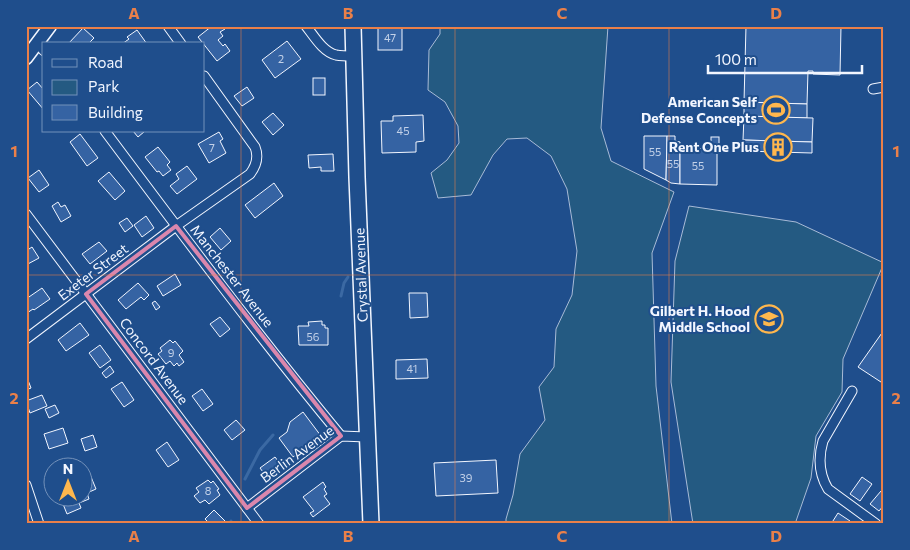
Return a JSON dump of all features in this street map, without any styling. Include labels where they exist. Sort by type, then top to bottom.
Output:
[{"type":"main road","name":"Crystal Avenue","points":[[353,26],[371,524]]},
{"type":"street","points":[[42,42],[50,26]]},
{"type":"street","points":[[168,26],[180,42]]},
{"type":"street","points":[[306,26],[323,48],[330,53],[353,56]]},
{"type":"street","points":[[26,58],[40,47]]},
{"type":"street","name":"Exeter Street","points":[[26,339],[253,170],[257,153],[252,142],[205,77]]},
{"type":"street","points":[[873,89],[884,87]]},
{"type":"street","name":"Manchester Avenue","points":[[106,132],[302,390],[341,436]]},
{"type":"street","name":"Concord Avenue","points":[[26,214],[259,524]]},
{"type":"street","points":[[852,391],[820,448],[820,466],[828,489],[873,523]]},
{"type":"street","name":"Berlin Avenue","points":[[247,508],[341,436],[367,436]]},
{"type":"street","points":[[26,485],[39,524]]},
{"type":"highlighted area","points":[[176,226],[341,436],[247,508],[86,294]]},
{"type":"green space","points":[[440,26],[608,26],[601,128],[611,161],[674,192],[652,253],[656,386],[672,524],[506,524],[520,454],[545,420],[539,387],[554,367],[556,329],[572,295],[577,251],[567,189],[551,156],[527,138],[507,139],[493,155],[471,195],[438,198],[431,173],[447,160],[459,143],[458,126],[445,102],[428,90],[429,50],[440,34]]},
{"type":"green space","name":"Gilbert H. Hood Middle School","points":[[689,206],[796,222],[884,263],[843,359],[842,392],[816,436],[811,478],[795,524],[693,524],[671,382],[675,261]]},
{"type":"building","points":[[212,26],[223,26],[225,29],[220,32],[223,36],[218,40],[223,46],[225,44],[230,51],[217,61],[205,46],[205,42],[202,42],[198,37]]},
{"type":"building","points":[[378,26],[402,26],[402,50],[378,50]]},
{"type":"building","points":[[746,26],[841,26],[840,75],[813,74],[813,71],[808,71],[807,104],[744,102]]},
{"type":"building","points":[[83,28],[94,38],[90,42],[70,42]]},
{"type":"building","points":[[137,30],[146,42],[125,42],[129,39],[127,37]]},
{"type":"building","points":[[287,41],[301,59],[275,78],[262,60]]},
{"type":"building","points":[[313,78],[325,78],[325,95],[313,95]]},
{"type":"building","points":[[37,82],[42,88],[42,108],[27,90]]},
{"type":"building","points":[[247,87],[254,98],[242,106],[234,96]]},
{"type":"building","name":"American Self Defense Concepts","points":[[744,102],[807,104],[807,118],[744,116]]},
{"type":"building","points":[[273,113],[284,125],[273,135],[262,122]]},
{"type":"building","points":[[423,115],[424,141],[416,142],[416,152],[382,153],[381,121],[393,121],[393,116]]},
{"type":"building","points":[[744,116],[813,118],[812,142],[743,140]]},
{"type":"building","points":[[134,132],[144,132],[138,137]]},
{"type":"building","points":[[219,132],[223,139],[220,141],[226,153],[209,163],[198,144]]},
{"type":"building","points":[[80,134],[98,158],[87,166],[70,142]]},
{"type":"building","points":[[644,136],[667,136],[666,180],[644,169]]},
{"type":"building","points":[[667,136],[675,136],[675,141],[680,142],[680,184],[671,183],[666,180]]},
{"type":"building","points":[[711,137],[719,137],[719,144],[711,144]]},
{"type":"building","name":"Rent One Plus","points":[[743,140],[812,142],[812,153],[743,151]]},
{"type":"building","points":[[158,147],[170,162],[167,165],[171,170],[163,176],[159,171],[157,172],[145,157]]},
{"type":"building","points":[[680,148],[717,149],[717,185],[680,184]]},
{"type":"building","points":[[333,154],[334,171],[321,171],[321,167],[309,168],[308,155]]},
{"type":"building","points":[[187,166],[197,179],[177,194],[170,186],[179,179],[176,174]]},
{"type":"building","points":[[39,170],[49,185],[39,192],[28,178]]},
{"type":"building","points":[[109,172],[125,191],[115,200],[98,181]]},
{"type":"building","points":[[274,183],[283,196],[255,218],[245,205]]},
{"type":"building","points":[[58,202],[61,207],[65,205],[71,216],[61,222],[52,206]]},
{"type":"building","points":[[146,216],[154,228],[142,237],[134,225]]},
{"type":"building","points":[[127,218],[133,226],[125,232],[119,223]]},
{"type":"building","points":[[220,228],[231,241],[221,250],[210,237]]},
{"type":"building","points":[[99,242],[107,251],[90,264],[82,254]]},
{"type":"building","points":[[32,247],[39,258],[26,265],[26,251]]},
{"type":"building","points":[[175,274],[181,285],[163,296],[157,286]]},
{"type":"building","points":[[138,283],[149,295],[144,300],[141,297],[126,309],[118,300]]},
{"type":"building","points":[[42,288],[50,299],[27,313],[26,299]]},
{"type":"building","points":[[409,293],[427,293],[428,317],[410,318]]},
{"type":"building","points":[[155,301],[160,307],[156,310],[152,303]]},
{"type":"building","points":[[220,317],[230,329],[220,337],[210,324]]},
{"type":"building","points":[[322,321],[322,325],[328,328],[328,345],[299,345],[298,326],[309,326],[308,322]]},
{"type":"building","points":[[80,323],[89,335],[66,351],[58,340]]},
{"type":"building","points":[[884,330],[884,384],[858,367]]},
{"type":"building","points":[[170,340],[173,343],[175,341],[183,351],[179,355],[184,362],[179,366],[177,363],[174,366],[170,361],[166,364],[158,354],[162,351],[160,348]]},
{"type":"building","points":[[100,345],[111,360],[100,368],[89,353]]},
{"type":"building","points":[[427,359],[428,378],[396,379],[396,360]]},
{"type":"building","points":[[110,366],[114,372],[106,378],[102,373]]},
{"type":"building","points":[[26,375],[31,388],[26,390]]},
{"type":"building","points":[[122,382],[134,400],[124,407],[111,389]]},
{"type":"building","points":[[202,389],[213,404],[203,411],[192,396]]},
{"type":"building","points":[[42,395],[47,406],[30,413],[26,401]]},
{"type":"building","points":[[55,405],[59,413],[49,418],[45,409]]},
{"type":"building","points":[[303,412],[321,436],[293,457],[279,438],[287,432],[290,422]]},
{"type":"building","points":[[236,420],[245,430],[232,440],[224,430]]},
{"type":"building","points":[[63,428],[68,443],[49,449],[44,434]]},
{"type":"building","points":[[93,435],[97,447],[85,451],[81,439]]},
{"type":"building","points":[[167,442],[179,460],[168,467],[156,450]]},
{"type":"building","points":[[275,457],[281,465],[266,476],[260,468]]},
{"type":"building","points":[[496,460],[498,493],[436,496],[434,463]]},
{"type":"building","points":[[862,477],[872,484],[860,501],[850,494]]},
{"type":"building","points":[[92,479],[96,489],[92,491]]},
{"type":"building","points":[[208,480],[211,483],[213,481],[219,489],[217,490],[220,495],[209,504],[205,500],[200,503],[194,496],[199,492],[196,488]]},
{"type":"building","points":[[323,482],[327,494],[324,496],[330,504],[313,517],[310,513],[314,511],[303,497]]},
{"type":"building","points":[[881,491],[884,493],[884,505],[879,511],[870,504]]},
{"type":"building","points":[[65,508],[81,508],[67,514]]},
{"type":"building","points":[[214,510],[225,521],[222,524],[210,524],[205,519]]},
{"type":"building","points":[[838,513],[850,521],[847,524],[831,524]]},
{"type":"waterway","points":[[341,296],[344,283],[348,277]]},
{"type":"waterway","points":[[245,479],[260,450],[273,435]]},
{"type":"place","name":"American Self Defense Concepts","points":[[776,110]]},
{"type":"place","name":"Rent One Plus","points":[[778,147]]},
{"type":"place","name":"Gilbert H. Hood Middle School","points":[[769,319]]}]
